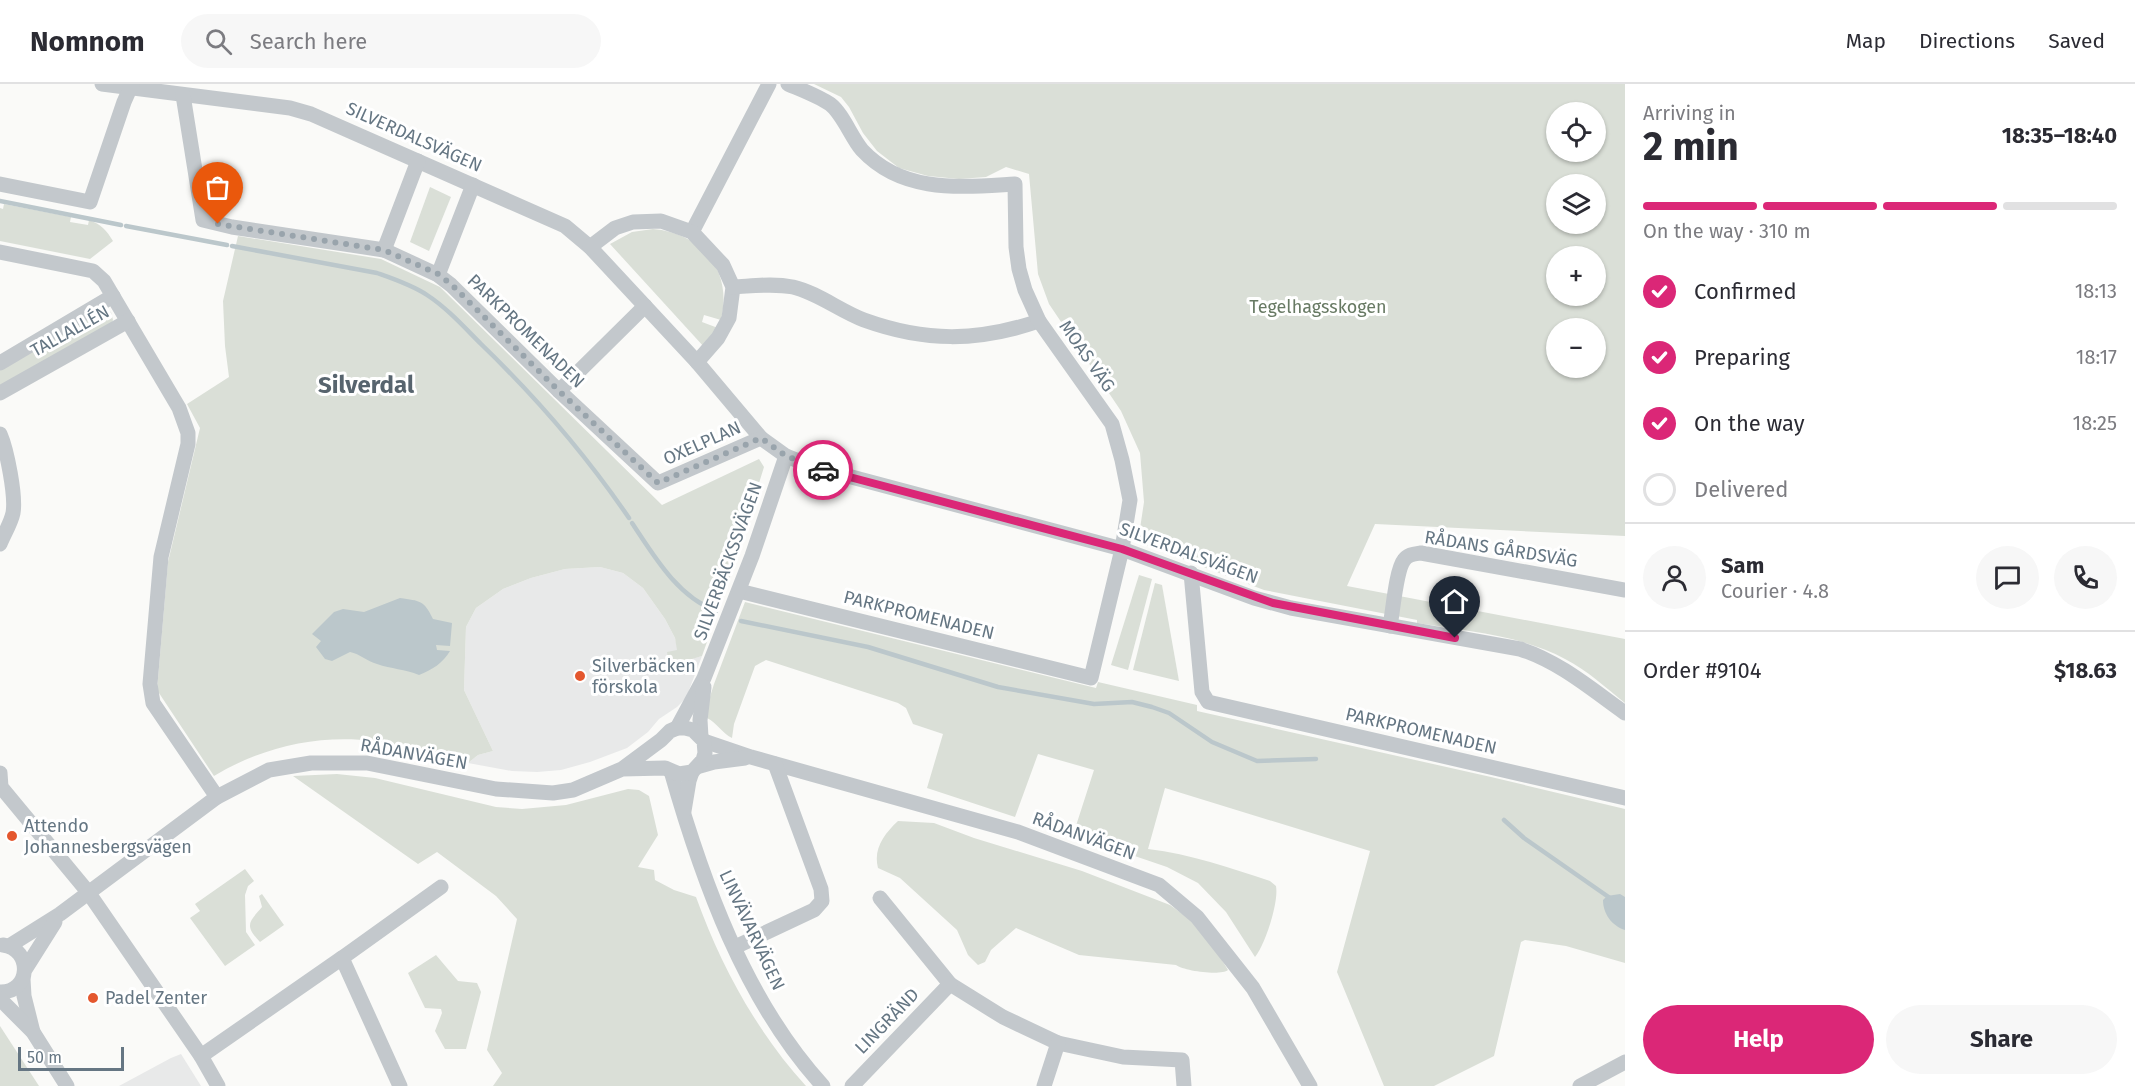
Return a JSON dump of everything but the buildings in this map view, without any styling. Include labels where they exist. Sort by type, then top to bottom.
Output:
[{"type":"street","name":"SILVERDALSVÄGEN","points":[[102,84],[132,86],[183,95],[290,108],[311,114],[565,226],[590,247],[697,362],[761,438],[786,456],[814,467],[1122,549],[1273,603],[1520,649],[1541,656],[1563,668],[1625,714]]},
{"type":"street","points":[[692,232],[769,84]]},
{"type":"street","name":"MOAS VÄG","points":[[788,84],[832,105],[863,151],[896,175],[914,182],[943,186],[1015,184],[1016,247],[1025,290],[1039,321],[1112,424],[1130,500],[1122,549],[1091,678]]},
{"type":"street","points":[[0,184],[90,202],[124,102],[132,86]]},
{"type":"street","name":"PARKPROMENADEN","points":[[183,95],[203,220],[232,227],[384,250],[438,274],[658,483]]},
{"type":"street","points":[[384,250],[418,161]]},
{"type":"street","points":[[438,274],[473,185]]},
{"type":"street","points":[[590,247],[615,228],[633,222],[661,220],[692,232],[723,265],[733,287],[729,318],[718,338],[697,362]]},
{"type":"street","points":[[0,252],[93,271],[104,281],[179,408],[188,433],[181,475],[161,557],[150,684],[153,703],[217,797]]},
{"type":"street","points":[[733,287],[777,285],[795,288],[862,319],[898,330],[934,337],[985,336],[1039,321]]},
{"type":"street","name":"TALLALLÉN","points":[[0,363],[113,296]]},
{"type":"street","points":[[559,391],[645,306]]},
{"type":"street","name":"TALLALLÉN","points":[[0,393],[128,321]]},
{"type":"street","points":[[0,434],[5,445],[11,477],[13,513],[0,544]]},
{"type":"street","name":"OXELPLAN","points":[[658,483],[761,438]]},
{"type":"street","name":"SILVERBÄCKSSVÄGEN","points":[[677,728],[705,678],[739,591],[786,456]]},
{"type":"street","name":"RÅDANS GÅRDSVÄG","points":[[1390,626],[1398,575],[1403,561],[1409,555],[1444,557],[1625,590]]},
{"type":"street","name":"PARKPROMENADEN","points":[[1191,573],[1202,692],[1208,702],[1625,798]]},
{"type":"street","name":"PARKPROMENADEN","points":[[739,591],[1091,678]]},
{"type":"street","name":"SILVERBÄCKSSVÄGEN","points":[[702,739],[700,720],[705,678]]},
{"type":"street","name":"RÅDANVÄGEN","points":[[3,945],[60,914],[217,797],[270,770],[311,763],[367,763],[496,789],[543,792],[573,789],[622,769],[677,728],[693,730],[702,739],[751,757],[1018,832],[1159,885],[1197,917],[1253,988],[1310,1086]]},
{"type":"street","points":[[696,769],[705,753],[702,739]]},
{"type":"street","points":[[661,740],[660,760],[668,770]]},
{"type":"street","name":"RÅDANVÄGEN","points":[[622,769],[668,770],[679,774],[714,762],[751,757]]},
{"type":"street","points":[[735,947],[814,910],[822,901],[821,890],[775,764]]},
{"type":"street","name":"LINVÄVARVÄGEN","points":[[684,811],[689,781],[696,769]]},
{"type":"street","name":"LINVÄVARVÄGEN","points":[[668,770],[684,811],[705,879],[747,974],[804,1064],[823,1086]]},
{"type":"street","points":[[0,773],[1,787],[88,892],[201,1056],[219,1086]]},
{"type":"street","points":[[201,1056],[441,887]]},
{"type":"street","points":[[880,898],[950,984],[1003,1017],[1058,1043],[1123,1058],[1182,1060],[1184,1086]]},
{"type":"street","name":"RÅDANVÄGEN","points":[[24,973],[60,914]]},
{"type":"street","points":[[3,945],[18,952],[24,960],[24,996],[33,1032]]},
{"type":"street","points":[[342,958],[400,1086]]},
{"type":"street","points":[[0,992],[11,991],[18,986],[24,973]]},
{"type":"street","name":"LINGRÄND","points":[[852,1086],[950,984]]},
{"type":"street","points":[[0,999],[33,1032],[67,1086]]},
{"type":"street","points":[[1044,1086],[1058,1043]]},
{"type":"street","points":[[1580,1086],[1625,1062]]},
{"type":"shaded area","name":"Silverbäcken förskola","points":[[600,567],[623,573],[643,588],[665,619],[675,638],[678,650],[669,665],[702,656],[686,698],[627,748],[590,762],[561,770],[537,772],[512,771],[468,763],[478,755],[493,751],[464,690],[466,627],[476,608],[503,589],[531,578],[565,569]]},
{"type":"shaded area","points":[[400,598],[421,602],[433,619],[452,623],[450,646],[436,645],[437,650],[450,651],[441,663],[433,668],[419,675],[377,664],[350,652],[332,661],[325,659],[316,647],[321,641],[312,634],[334,612],[343,609],[364,612]]},
{"type":"shaded area","points":[[1620,894],[1625,897],[1625,930],[1612,922],[1603,905],[1603,900],[1607,896]]},
{"type":"shaded area","points":[[181,1054],[201,1086],[119,1086],[171,1058]]},
{"type":"green space","name":"Tegelhagsskogen","points":[[814,84],[1625,84],[1625,536],[1375,524],[1347,586],[1625,639],[1625,703],[1573,663],[1530,644],[1493,635],[1417,623],[1417,620],[1264,590],[1138,542],[1144,502],[1140,453],[1121,411],[1049,304],[1038,274],[1029,174],[1006,167],[986,177],[959,179],[928,176],[899,168],[877,151],[863,133],[841,97]]},
{"type":"green space","points":[[430,187],[451,197],[429,251],[410,242]]},
{"type":"green space","points":[[4,204],[71,217],[70,222],[88,225],[89,220],[103,228],[113,241],[90,259],[0,241],[0,208],[3,209]]},
{"type":"green space","points":[[653,229],[686,238],[710,258],[718,271],[724,302],[721,320],[704,315],[702,322],[718,328],[705,348],[610,244],[632,232]]},
{"type":"green space","points":[[238,236],[381,259],[440,287],[662,505],[759,459],[764,467],[729,580],[702,656],[669,666],[667,652],[677,650],[675,638],[665,619],[643,588],[623,573],[600,567],[565,569],[531,578],[503,589],[476,608],[466,627],[464,690],[493,751],[478,755],[468,763],[374,741],[332,739],[271,750],[251,757],[214,776],[157,690],[168,562],[200,428],[187,404],[229,377],[223,301]]},
{"type":"green space","points":[[103,309],[111,312],[113,320],[111,325],[0,387],[0,367]]},
{"type":"green space","points":[[1139,575],[1152,579],[1128,670],[1111,665]]},
{"type":"green space","points":[[1155,583],[1162,585],[1179,681],[1133,670]]},
{"type":"green space","points":[[745,602],[1096,688],[1098,682],[1197,705],[1197,711],[1625,809],[1625,963],[1566,946],[1525,940],[1521,942],[1494,1056],[1434,1086],[1384,1086],[1337,972],[1370,851],[1165,788],[1148,849],[1210,862],[1270,881],[1276,886],[1270,923],[1255,957],[1226,912],[1198,883],[1167,867],[1073,835],[1094,770],[1038,754],[1015,817],[927,788],[943,734],[913,724],[906,708],[898,703],[766,660],[755,666],[734,724],[732,738],[728,736],[707,718],[709,700]]},
{"type":"green space","points":[[337,774],[375,778],[496,807],[522,809],[566,805],[628,789],[639,790],[649,796],[658,835],[638,867],[654,870],[655,880],[674,890],[696,897],[717,948],[742,997],[771,1043],[806,1086],[493,1086],[502,1073],[487,1050],[517,919],[496,896],[437,852],[418,864],[293,776]]},
{"type":"green space","points":[[898,821],[934,823],[974,838],[1082,871],[1170,905],[1202,928],[1228,970],[1218,973],[1202,972],[1176,965],[1079,955],[1016,928],[991,950],[985,962],[978,965],[968,955],[957,930],[900,878],[878,868],[878,848],[888,831]]},
{"type":"green space","points":[[245,869],[254,881],[248,886],[245,895],[246,932],[255,945],[225,966],[190,918],[200,911],[195,904]]},
{"type":"green space","points":[[262,894],[284,925],[260,942],[250,924],[262,907],[259,896]]},
{"type":"green space","points":[[436,955],[458,981],[477,983],[481,992],[466,1049],[445,1049],[435,1031],[442,1013],[441,1009],[425,1008],[408,973]]},
{"type":"green space","points":[[0,1026],[39,1086],[0,1086]]},
{"type":"waterway","points":[[0,201],[121,225]]},
{"type":"waterway","points":[[126,226],[227,245]]},
{"type":"waterway","points":[[232,246],[377,273],[409,285],[427,295],[455,318],[541,406],[578,449],[629,518]]},
{"type":"waterway","points":[[632,523],[678,585],[690,596],[716,611]]},
{"type":"waterway","points":[[741,621],[868,647],[998,687],[1094,704],[1132,702],[1152,707],[1169,713],[1212,742],[1257,761],[1316,759]]},
{"type":"waterway","points":[[1504,820],[1524,838],[1610,898]]},
{"type":"way so far","points":[[218,224],[384,250],[438,274],[658,483],[761,438],[786,456],[823,470]]},
{"type":"place","name":"Silverbäcken förskola","points":[[580,676]]},
{"type":"place","name":"Attendo Johannesbergsvägen","points":[[12,836]]},
{"type":"place","name":"Padel Zenter","points":[[93,998]]},
{"type":"district","name":"Silverdal","points":[[366,385]]},
{"type":"route","points":[[823,470],[1122,549],[1254,598],[1291,608],[1455,638]]}]
